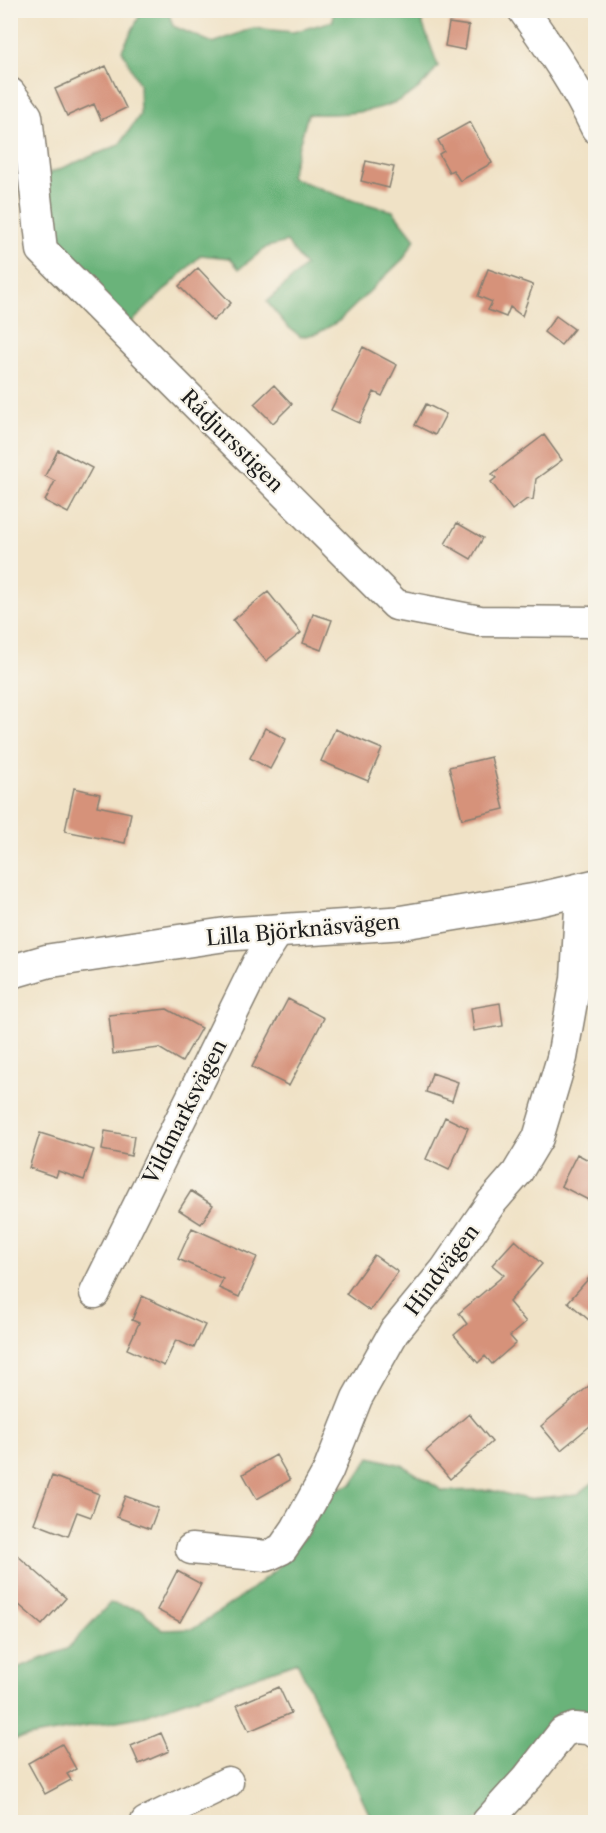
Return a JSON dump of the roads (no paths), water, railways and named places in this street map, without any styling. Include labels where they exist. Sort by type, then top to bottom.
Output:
[{"type":"street","points":[[523,10],[583,100],[596,128]]},
{"type":"street","name":"Rådjursstigen","points":[[10,93],[27,116],[42,250],[396,605],[480,621],[596,622]]},
{"type":"street","name":"Lilla Björknäsvägen","points":[[10,972],[48,961],[156,944],[229,934],[277,933],[398,923],[589,889]]},
{"type":"street","name":"Hindvägen","points":[[191,1548],[267,1556],[282,1549],[296,1529],[328,1471],[357,1398],[394,1332],[445,1270],[491,1203],[517,1173],[538,1138],[562,1058],[589,889]]},
{"type":"street","name":"Vildmarksvägen","points":[[95,1293],[257,964],[277,933]]},
{"type":"street","points":[[487,1822],[528,1777],[563,1732],[574,1728],[587,1729],[596,1733]]},
{"type":"street","points":[[147,1822],[228,1782]]}]
